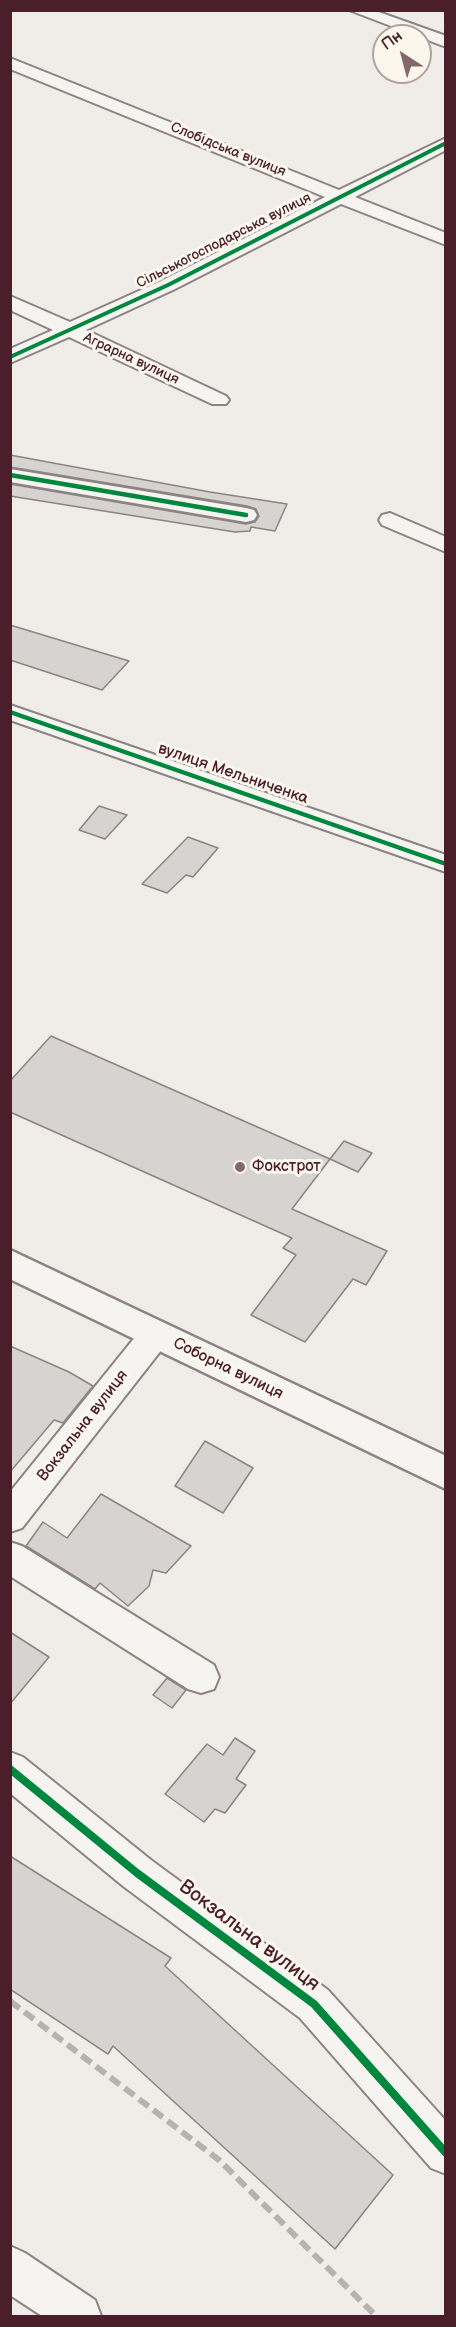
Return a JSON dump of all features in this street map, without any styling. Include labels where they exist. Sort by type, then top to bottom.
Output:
[{"type":"main road","name":"Соборна вулиця","points":[[10,1263],[446,1474]]},
{"type":"street","points":[[357,10],[446,42]]},
{"type":"street","name":"Слобідська вулиця","points":[[10,63],[340,195],[446,240]]},
{"type":"street","name":"Сільськогосподарська вулиця","points":[[10,357],[168,285],[340,195],[446,143]]},
{"type":"street","name":"Аграрна вулиця","points":[[10,302],[219,400]]},
{"type":"street","points":[[10,476],[246,515]]},
{"type":"street","points":[[390,520],[446,545]]},
{"type":"street","name":"вулиця Мельниченка","points":[[10,712],[446,864]]},
{"type":"street","name":"Вокзальна вулиця","points":[[10,1518],[155,1335]]},
{"type":"street","points":[[10,1557],[201,1677]]},
{"type":"street","name":"Вокзальна вулиця","points":[[10,1769],[137,1873],[314,2004],[446,2153]]},
{"type":"street","points":[[10,2268],[80,2316]]},
{"type":"building","points":[[10,455],[287,504],[275,531],[251,527],[250,531],[235,532],[10,496],[10,484],[246,524],[255,522],[259,516],[256,509],[247,506],[10,467]]},
{"type":"building","points":[[10,625],[129,661],[102,690],[10,660]]},
{"type":"building","points":[[99,806],[127,815],[105,839],[79,830]]},
{"type":"building","points":[[188,837],[218,848],[193,877],[186,875],[167,893],[142,884]]},
{"type":"building","points":[[51,1036],[330,1159],[292,1209],[387,1251],[366,1285],[353,1279],[305,1342],[251,1315],[296,1255],[283,1248],[292,1238],[10,1112],[10,1081]]},
{"type":"building","points":[[344,1141],[372,1153],[358,1172],[330,1159]]},
{"type":"building","points":[[10,1346],[69,1372],[93,1386],[63,1423],[54,1420],[10,1472]]},
{"type":"building","points":[[205,1441],[253,1468],[223,1513],[175,1486]]},
{"type":"building","points":[[101,1494],[191,1546],[166,1573],[153,1570],[149,1586],[128,1606],[100,1583],[95,1589],[26,1546],[43,1522],[67,1538]]},
{"type":"building","points":[[10,1632],[49,1657],[10,1704]]},
{"type":"building","points":[[167,1678],[186,1690],[172,1708],[153,1695]]},
{"type":"building","points":[[235,1738],[255,1751],[236,1779],[246,1785],[225,1813],[215,1809],[204,1822],[165,1794],[207,1744],[223,1755]]},
{"type":"building","points":[[10,1856],[171,1958],[165,1966],[393,2175],[335,2249],[113,2046],[108,2054],[10,1989]]},
{"type":"railway","points":[[10,2001],[219,2160],[376,2316]]},
{"type":"cycle path","points":[[10,357],[168,285],[446,143]]},
{"type":"cycle path","points":[[10,475],[246,515]]},
{"type":"cycle path","points":[[10,712],[446,864]]},
{"type":"cycle path","points":[[10,1769],[137,1873],[314,2004],[446,2153]]},
{"type":"place","name":"Фокстрот","points":[[240,1167]]}]
